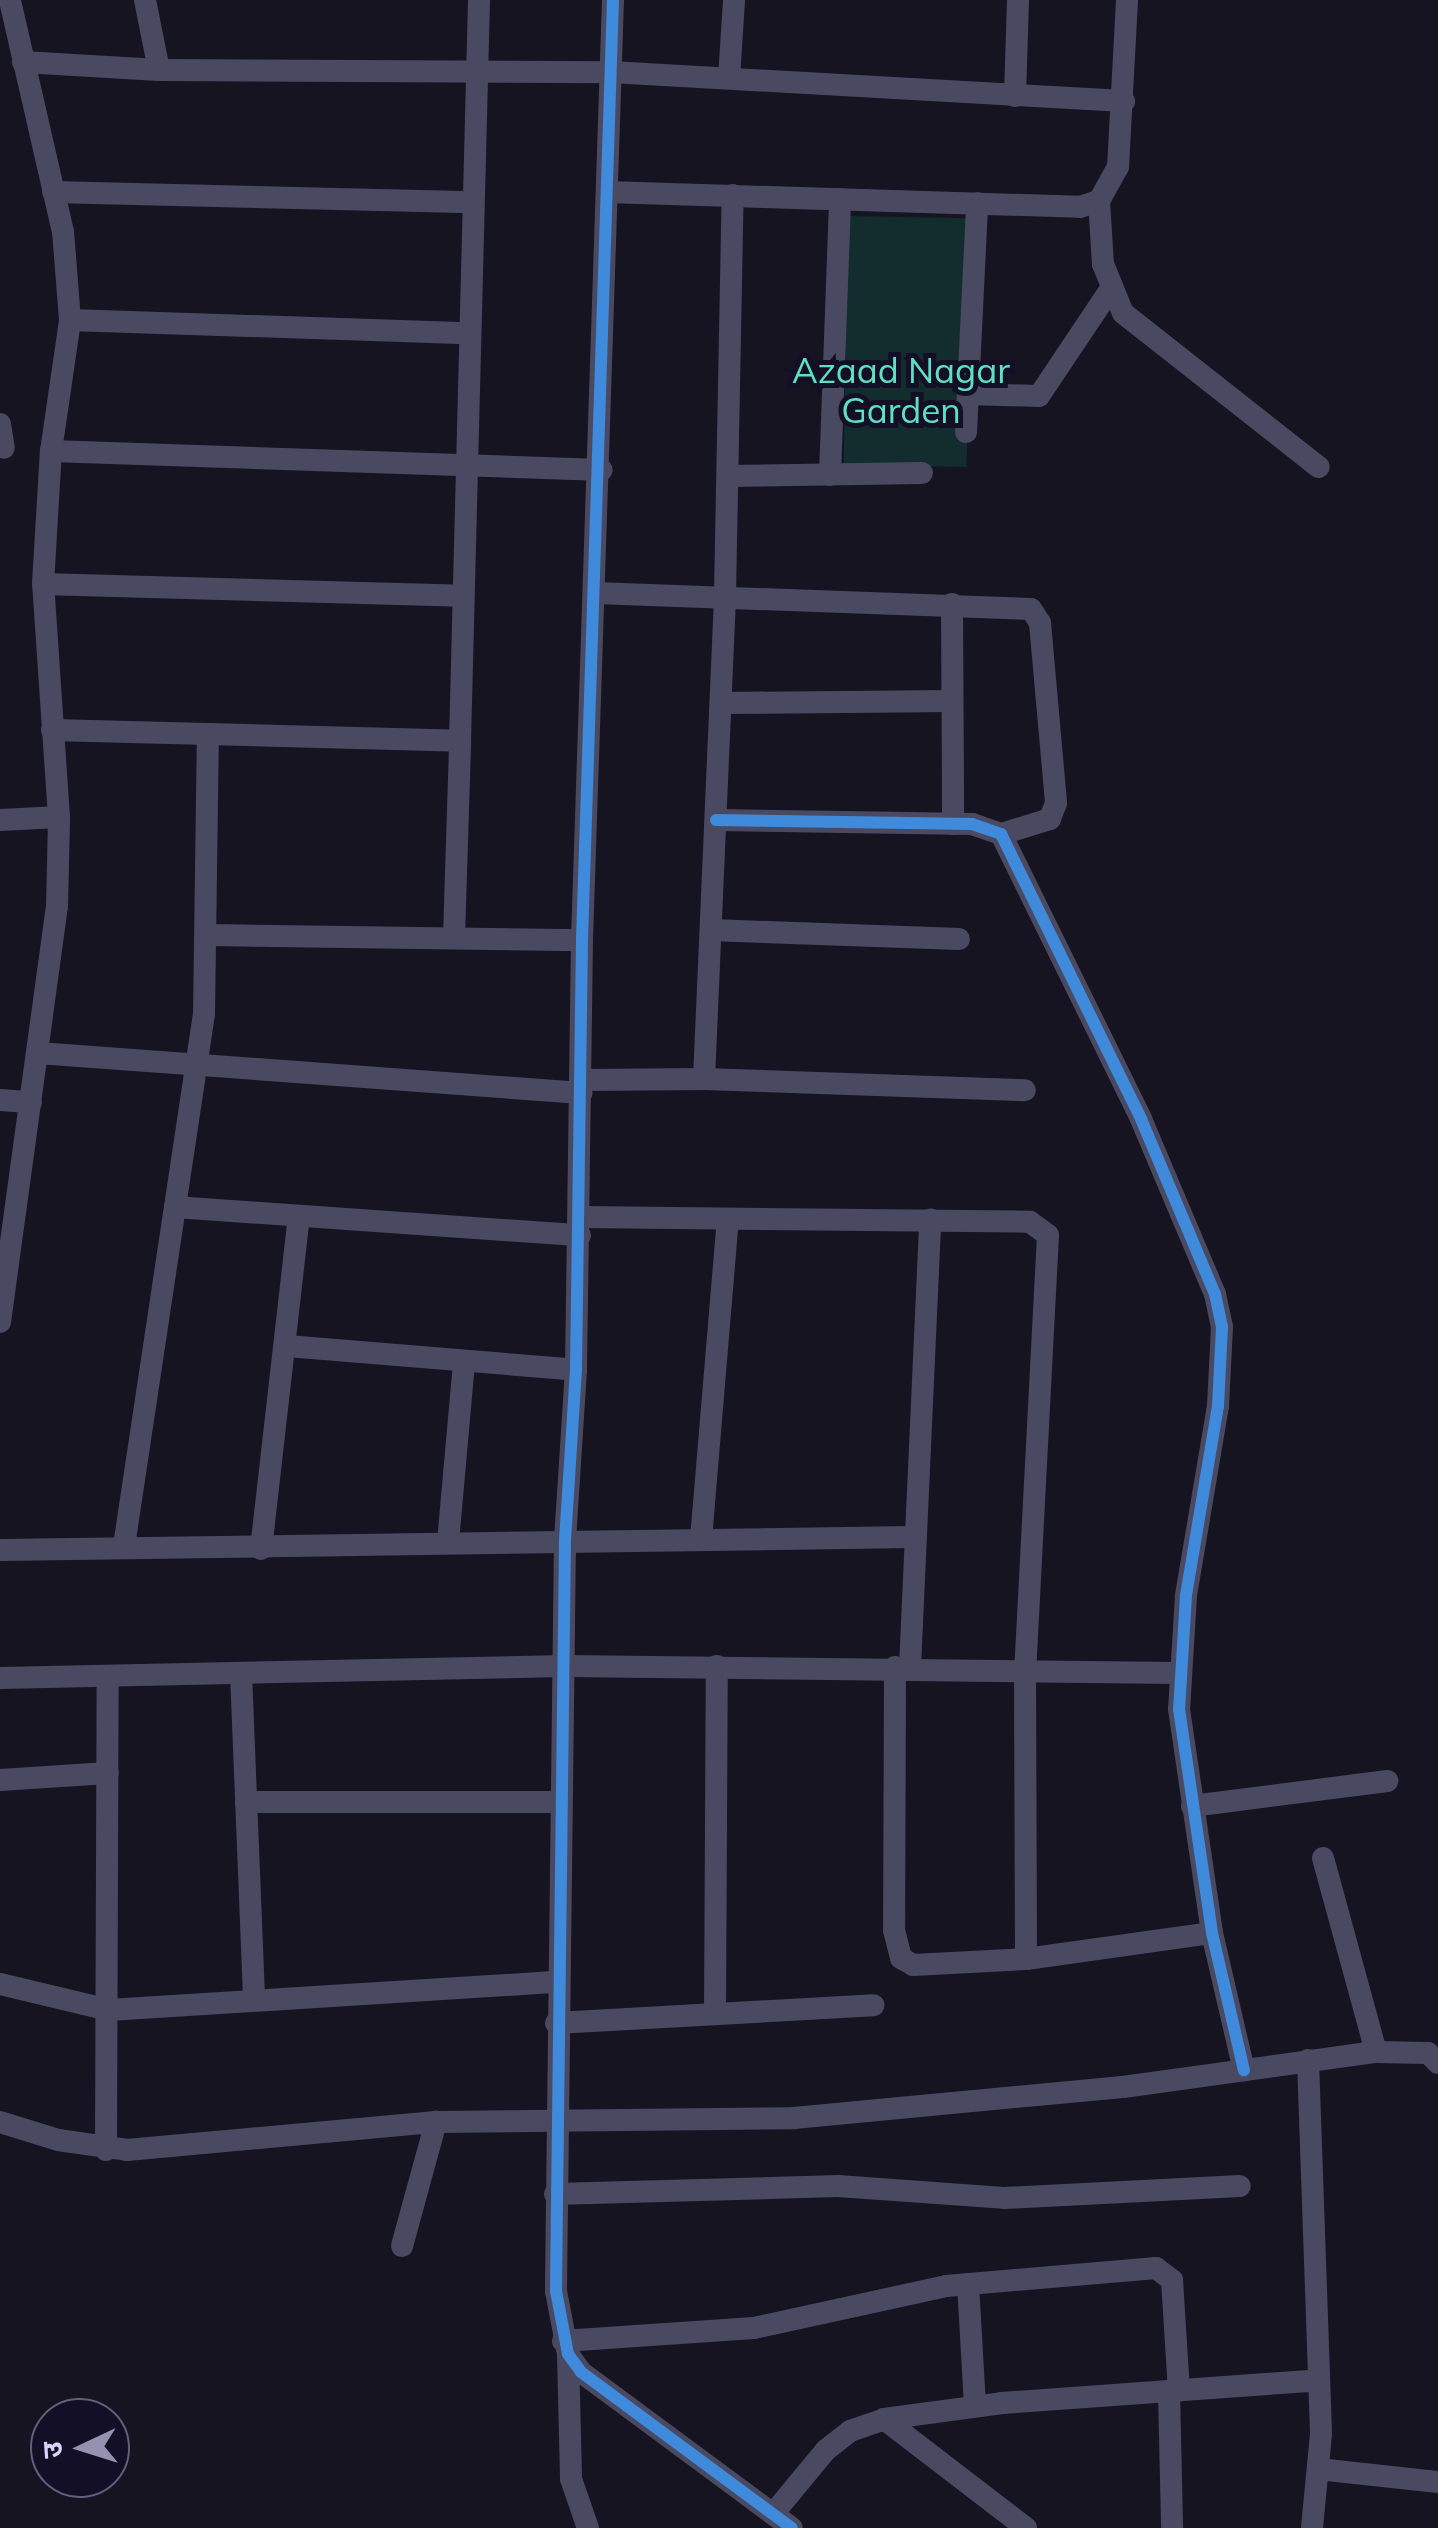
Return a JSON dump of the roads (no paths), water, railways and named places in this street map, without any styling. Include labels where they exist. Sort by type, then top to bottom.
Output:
[{"type":"street","points":[[0,1322],[6,1233],[31,1102],[57,907],[58,816],[43,584],[51,451],[70,320],[68,267],[10,0]]},
{"type":"street","points":[[145,0],[159,70]]},
{"type":"street","points":[[454,938],[478,0]]},
{"type":"street","points":[[588,2528],[571,2480],[554,2123],[565,1540],[576,1370],[582,940],[602,470],[613,0]]},
{"type":"street","points":[[729,78],[734,0]]},
{"type":"street","points":[[1015,96],[1018,0]]},
{"type":"street","points":[[1126,0],[1118,167],[1098,202],[1110,290],[1140,331],[1208,375],[1319,467]]},
{"type":"street","points":[[23,62],[159,70],[611,72],[1124,101]]},
{"type":"street","points":[[53,192],[473,202]]},
{"type":"street","points":[[607,192],[978,203],[1098,202]]},
{"type":"street","points":[[704,1079],[722,703],[733,194]]},
{"type":"street","points":[[830,475],[840,199]]},
{"type":"street","points":[[966,432],[978,203]]},
{"type":"street","points":[[968,394],[1040,396],[1110,290]]},
{"type":"street","points":[[70,320],[467,333]]},
{"type":"street","points":[[51,451],[602,470]]},
{"type":"street","points":[[728,476],[922,473]]},
{"type":"street","points":[[43,584],[462,596]]},
{"type":"street","points":[[596,593],[1021,606],[1040,623],[1054,814],[1001,834],[953,824],[716,820]]},
{"type":"street","points":[[952,604],[953,824]]},
{"type":"street","points":[[722,703],[952,701]]},
{"type":"street","points":[[52,730],[460,741]]},
{"type":"street","points":[[124,1546],[192,1069],[204,1014],[208,734]]},
{"type":"street","points":[[0,820],[58,816]]},
{"type":"street","points":[[1001,834],[1142,1119],[1214,1294],[1222,1328],[1179,1673],[1192,1806],[1212,1933],[1244,2070]]},
{"type":"street","points":[[711,930],[959,939]]},
{"type":"street","points":[[208,935],[582,940]]},
{"type":"street","points":[[38,1053],[192,1069],[582,1087],[704,1079],[1024,1090]]},
{"type":"street","points":[[0,1100],[31,1102]]},
{"type":"street","points":[[175,1207],[299,1216],[580,1226],[728,1219],[1030,1222],[1048,1236],[1051,1248],[1026,1669],[1026,1959]]},
{"type":"street","points":[[261,1549],[299,1216]]},
{"type":"street","points":[[701,1539],[728,1219]]},
{"type":"street","points":[[930,1219],[914,1537],[903,1667],[896,1948],[913,1965],[1026,1959],[1212,1933]]},
{"type":"street","points":[[287,1346],[576,1370]]},
{"type":"street","points":[[448,1542],[464,1363]]},
{"type":"street","points":[[0,1550],[914,1537]]},
{"type":"street","points":[[0,1678],[564,1666],[1179,1673]]},
{"type":"street","points":[[715,2014],[717,1666]]},
{"type":"street","points":[[241,1673],[254,2000]]},
{"type":"street","points":[[106,2150],[110,2010],[108,1676]]},
{"type":"street","points":[[0,1780],[108,1773]]},
{"type":"street","points":[[1192,1806],[1387,1781]]},
{"type":"street","points":[[246,1802],[560,1802]]},
{"type":"street","points":[[1323,1858],[1376,2052]]},
{"type":"street","points":[[0,1984],[110,2010],[557,1982]]},
{"type":"street","points":[[556,2023],[873,2005]]},
{"type":"street","points":[[0,2122],[106,2150],[436,2122],[813,2117],[1376,2052],[1428,2053],[1438,2063]]},
{"type":"street","points":[[1308,2060],[1318,2380],[1318,2470],[1312,2528]]},
{"type":"street","points":[[402,2246],[436,2122]]},
{"type":"street","points":[[555,2194],[838,2186],[1004,2198],[1240,2186]]},
{"type":"street","points":[[566,2348],[754,2328],[968,2284],[1164,2270],[1172,2280],[1172,2528]]},
{"type":"street","points":[[968,2284],[974,2406]]},
{"type":"street","points":[[566,2348],[608,2395],[782,2521],[826,2450],[850,2431],[884,2419],[974,2406],[1318,2380]]},
{"type":"street","points":[[884,2419],[1026,2528]]},
{"type":"street","points":[[1318,2470],[1438,2482]]},
{"type":"park label","name":"Azaad Nagar Garden","points":[[901,390]]}]
